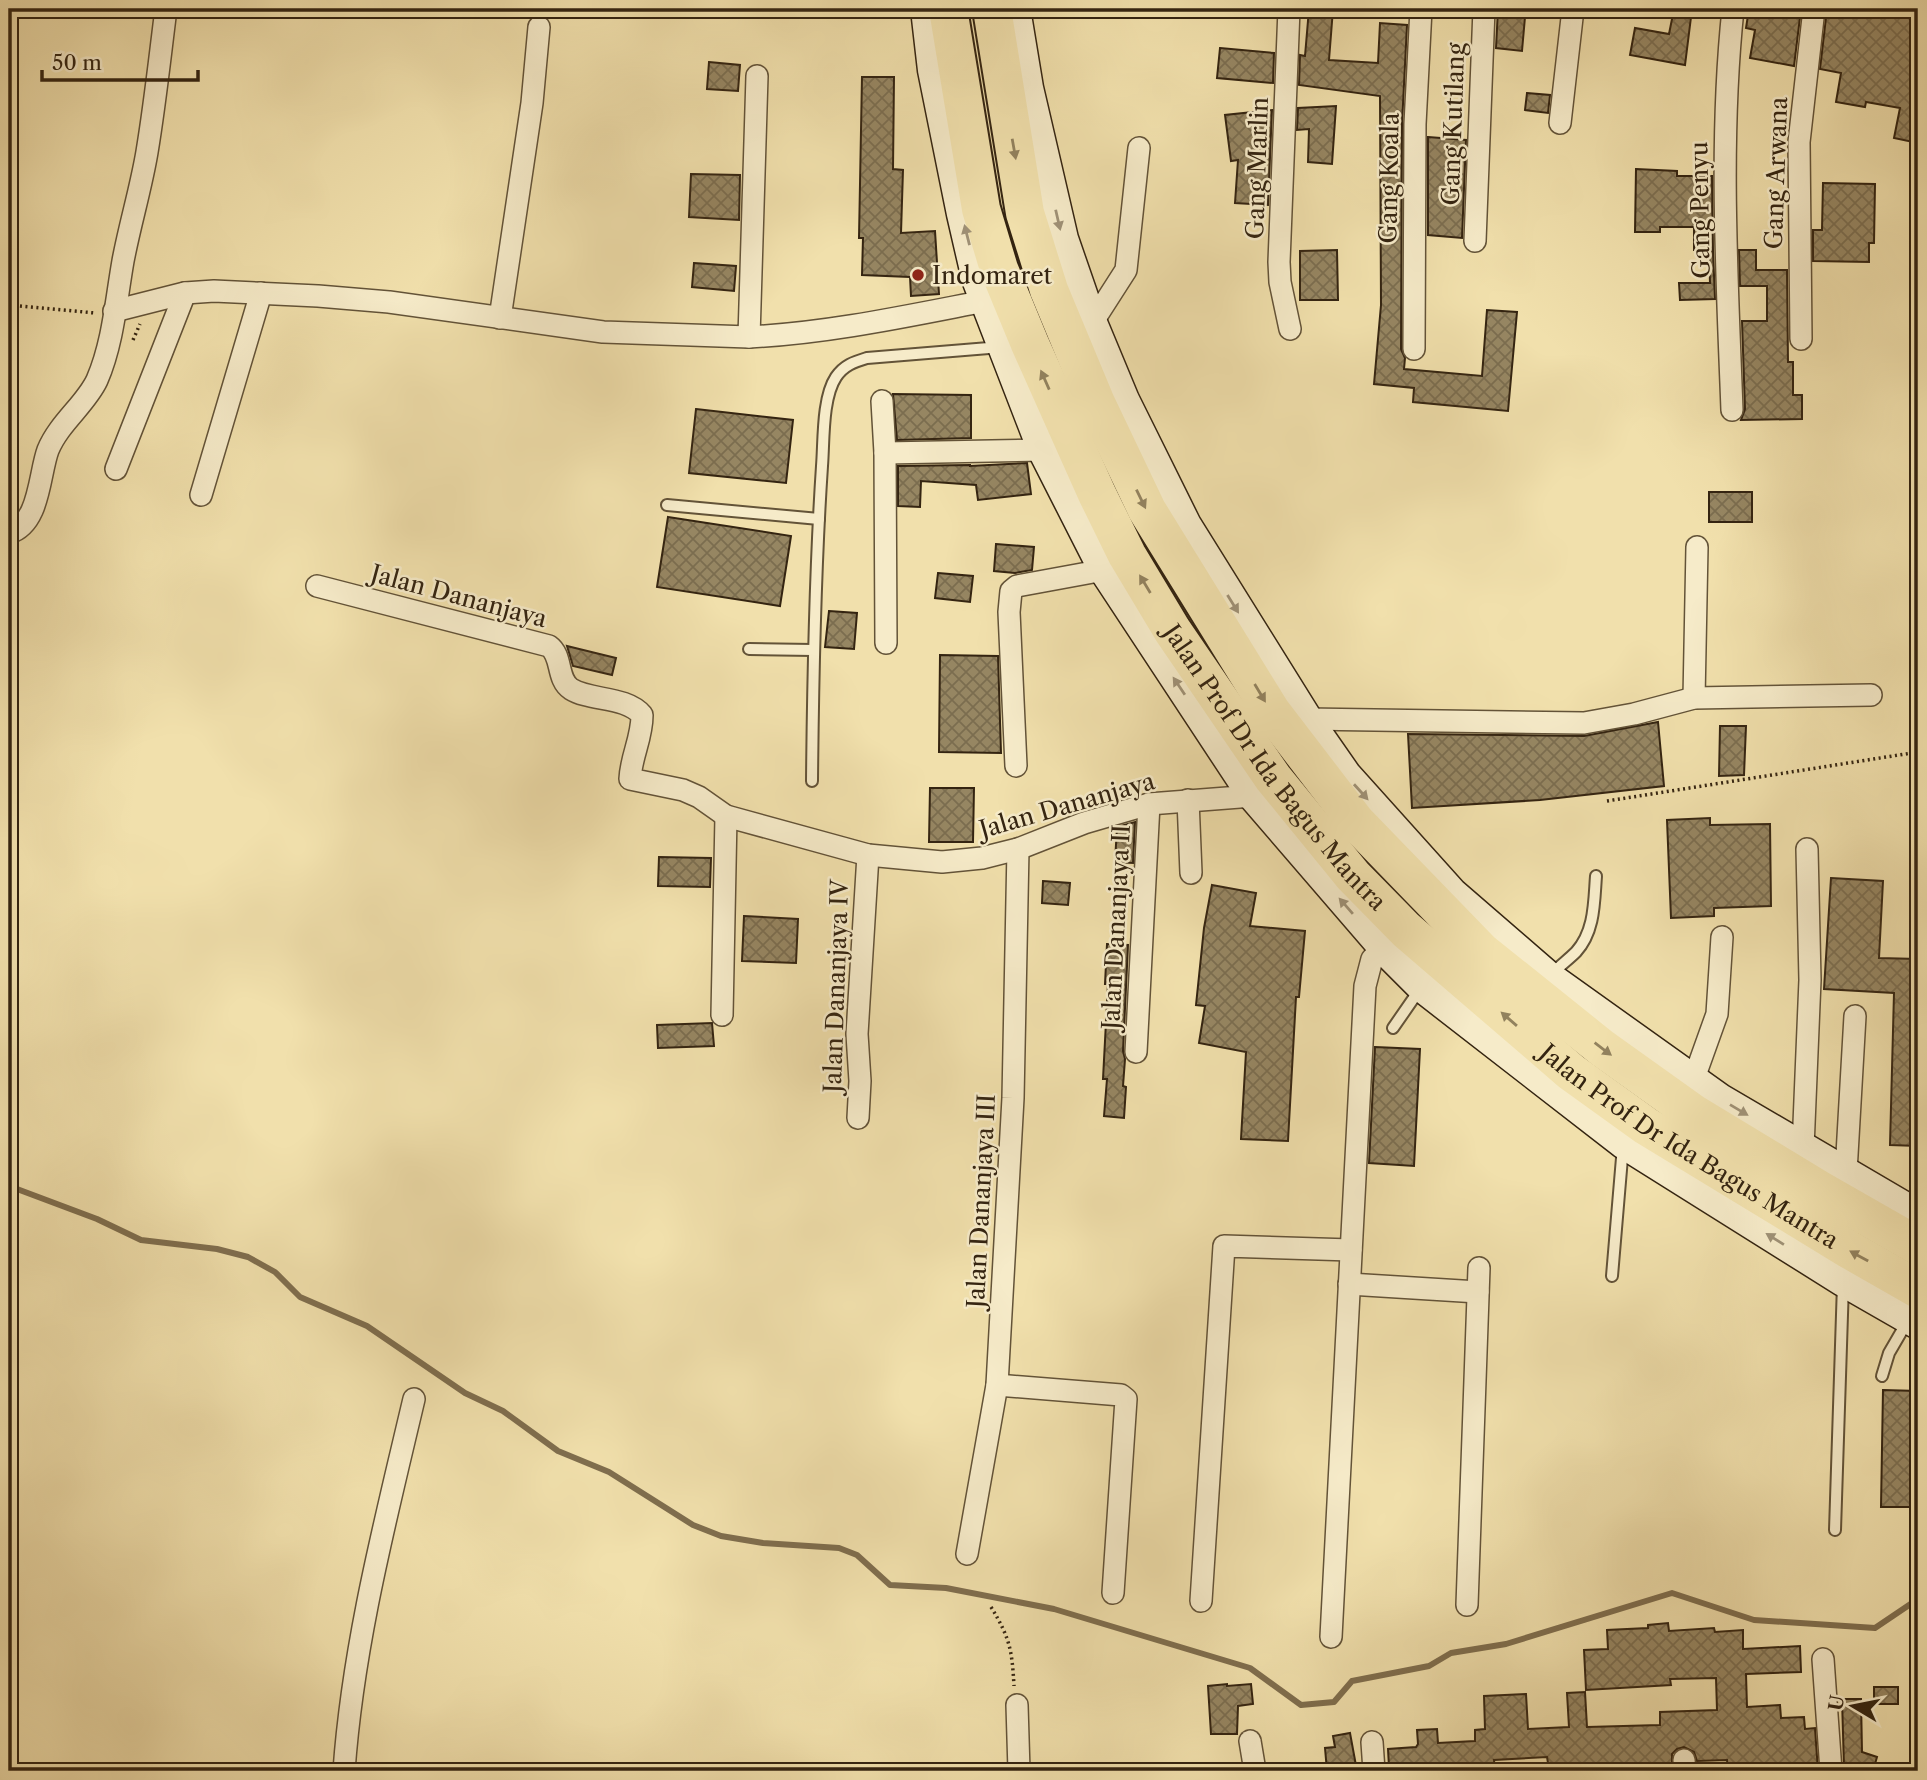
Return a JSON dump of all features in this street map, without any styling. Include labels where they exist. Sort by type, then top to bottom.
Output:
[{"type":"highway","name":"Jalan Prof Dr Ida Bagus Mantra","points":[[948,9],[981,209],[999,269],[1016,346],[1097,494],[1127,555],[1172,630],[1273,778],[1353,876],[1404,959],[1646,1126],[1822,1195],[1917,1224]]},
{"type":"highway","name":"Jalan Prof Dr Ida Bagus Mantra","points":[[992,9],[1025,213],[1049,290],[1096,403],[1128,440],[1147,510],[1271,711],[1356,822],[1445,901],[1481,951],[1602,1048],[1693,1112],[1822,1195],[1915,1311]]},
{"type":"street","points":[[9,533],[29,514],[39,494],[49,449],[66,419],[96,383],[109,346],[147,154],[166,9]]},
{"type":"street","points":[[926,9],[933,70],[977,279],[985,301],[1016,346],[1043,450],[1104,570],[1253,796],[1404,959],[1623,1143],[1843,1281],[1915,1311]]},
{"type":"street","points":[[1015,9],[1028,88],[1063,239],[1128,440],[1186,525],[1307,719],[1346,775],[1445,901],[1693,1081],[1802,1148]]},
{"type":"street","name":"Gang Marlin","points":[[1289,9],[1279,262],[1280,282],[1290,329]]},
{"type":"street","name":"Gang Koala","points":[[1414,349],[1415,137],[1421,9]]},
{"type":"street","name":"Gang Kutilang","points":[[1475,241],[1484,9]]},
{"type":"street","points":[[1560,123],[1573,9]]},
{"type":"street","name":"Gang Penyu","points":[[1732,410],[1724,215],[1726,115],[1733,9]]},
{"type":"street","name":"Gang Arwana","points":[[1801,339],[1799,142],[1814,9]]},
{"type":"street","points":[[500,318],[532,103],[539,26]]},
{"type":"street","points":[[749,337],[757,76]]},
{"type":"street","points":[[1091,323],[1126,270],[1139,148]]},
{"type":"street","points":[[114,311],[185,293],[214,291],[389,302],[603,332],[749,337],[800,334],[985,301]]},
{"type":"street","points":[[116,469],[185,293]]},
{"type":"street","points":[[201,495],[261,293]]},
{"type":"street","points":[[882,401],[885,453],[886,643]]},
{"type":"street","points":[[885,453],[1043,450]]},
{"type":"street","points":[[1694,698],[1698,547]]},
{"type":"street","points":[[1016,765],[1009,612],[1011,591],[1017,586],[1104,570]]},
{"type":"street","name":"Jalan Dananjaya","points":[[317,586],[549,646],[556,651],[564,681],[571,689],[626,705],[642,715],[642,733],[631,762],[630,779],[683,790],[699,797],[726,816],[867,855],[942,863],[982,858],[1018,849],[1084,823],[1149,804],[1253,796]]},
{"type":"street","points":[[1307,719],[1584,723],[1634,714],[1694,698],[1871,695]]},
{"type":"street","points":[[1188,800],[1191,873]]},
{"type":"street","name":"Jalan Dananjaya II","points":[[1136,1052],[1149,804]]},
{"type":"street","points":[[722,1014],[726,816]]},
{"type":"street","name":"Jalan Dananjaya III","points":[[968,1553],[997,1385],[1013,1098],[1018,849]]},
{"type":"street","points":[[1807,849],[1810,979],[1802,1148],[1822,1195]]},
{"type":"street","name":"Jalan Dananjaya IV","points":[[858,1118],[860,1081],[857,1034],[867,855]]},
{"type":"street","points":[[1693,1081],[1717,1014],[1722,937]]},
{"type":"street","points":[[1331,1637],[1365,986],[1372,959],[1404,959]]},
{"type":"street","points":[[1822,1195],[1855,1016]]},
{"type":"street","points":[[1201,1601],[1224,1246],[1351,1251]]},
{"type":"street","points":[[1467,1605],[1479,1268]]},
{"type":"street","points":[[1349,1284],[1478,1292]]},
{"type":"street","points":[[997,1385],[1121,1395],[1126,1399],[1113,1593]]},
{"type":"street","points":[[344,1771],[348,1721],[375,1566],[414,1399]]},
{"type":"street","points":[[1823,1659],[1831,1771]]},
{"type":"street","points":[[1017,1705],[1018,1771]]},
{"type":"street","points":[[1251,1741],[1255,1771]]},
{"type":"street","points":[[1372,1742],[1374,1771]]},
{"type":"lane","points":[[811,781],[819,519],[828,402],[835,378],[847,365],[867,358],[1016,346]]},
{"type":"lane","points":[[667,505],[819,519]]},
{"type":"lane","points":[[749,649],[813,650]]},
{"type":"lane","points":[[1549,977],[1575,953],[1586,937],[1592,922],[1596,876]]},
{"type":"lane","points":[[1393,1027],[1404,959]]},
{"type":"lane","points":[[1612,1276],[1623,1143]]},
{"type":"lane","points":[[1917,1224],[1918,1174]]},
{"type":"lane","points":[[1835,1530],[1843,1281]]},
{"type":"lane","points":[[1882,1376],[1889,1353],[1915,1311]]},
{"type":"path","points":[[9,305],[90,314],[114,311]]},
{"type":"path","points":[[1607,801],[1918,752]]},
{"type":"path","points":[[991,1606],[1007,1632],[1010,1643],[1017,1705]]},
{"type":"building","points":[[1309,9],[1333,9],[1329,60],[1378,63],[1380,23],[1407,25],[1402,124],[1401,349],[1405,358],[1404,369],[1482,376],[1487,310],[1517,312],[1508,411],[1413,402],[1414,388],[1374,384],[1381,305],[1380,96],[1299,85],[1300,55],[1305,56]]},
{"type":"building","points":[[1498,9],[1517,9],[1516,16],[1525,17],[1522,51],[1496,48]]},
{"type":"building","points":[[1674,9],[1692,9],[1685,65],[1630,55],[1635,28],[1669,34]]},
{"type":"building","points":[[1749,9],[1801,9],[1794,66],[1750,58],[1755,30],[1746,28]]},
{"type":"building","points":[[1827,9],[1899,9],[1898,12],[1918,15],[1918,143],[1894,138],[1900,108],[1866,102],[1865,107],[1836,102],[1841,73],[1820,69]]},
{"type":"building","points":[[1220,48],[1274,53],[1273,83],[1217,78]]},
{"type":"building","points":[[709,62],[740,65],[738,91],[707,89]]},
{"type":"building","points":[[862,77],[894,77],[893,169],[903,170],[901,233],[935,231],[939,294],[911,296],[910,277],[862,275],[863,238],[859,238]]},
{"type":"building","points":[[1527,93],[1550,95],[1548,113],[1525,110]]},
{"type":"building","points":[[1336,106],[1332,164],[1308,162],[1309,129],[1297,130],[1298,108]]},
{"type":"building","points":[[1272,110],[1268,205],[1235,203],[1238,160],[1231,161],[1225,115]]},
{"type":"building","points":[[1428,137],[1466,140],[1462,238],[1428,235]]},
{"type":"building","points":[[1636,169],[1677,171],[1677,176],[1712,176],[1713,250],[1694,250],[1694,227],[1660,227],[1660,232],[1635,232]]},
{"type":"building","points":[[691,174],[740,175],[739,220],[689,217]]},
{"type":"building","points":[[1823,183],[1875,184],[1874,243],[1869,243],[1869,262],[1813,261],[1813,230],[1822,230]]},
{"type":"building","points":[[1337,250],[1338,300],[1300,300],[1300,251]]},
{"type":"building","points":[[1739,250],[1756,250],[1756,270],[1787,270],[1788,362],[1793,362],[1793,395],[1802,395],[1802,419],[1741,420],[1745,409],[1742,321],[1767,321],[1767,286],[1740,286]]},
{"type":"building","points":[[1709,251],[1713,251],[1715,299],[1680,300],[1679,283],[1710,283]]},
{"type":"building","points":[[694,263],[736,266],[734,291],[692,287]]},
{"type":"building","points":[[893,394],[971,395],[971,438],[897,440]]},
{"type":"building","points":[[696,409],[793,420],[786,483],[689,473]]},
{"type":"building","points":[[1027,463],[1031,494],[978,500],[976,485],[921,481],[920,507],[898,506],[898,466]]},
{"type":"building","points":[[1709,492],[1752,492],[1752,522],[1709,522]]},
{"type":"building","points":[[668,517],[791,536],[780,606],[657,587]]},
{"type":"building","points":[[996,544],[1034,547],[1032,570],[1015,573],[994,571]]},
{"type":"building","points":[[938,573],[973,576],[970,602],[935,598]]},
{"type":"building","points":[[829,611],[857,613],[854,649],[825,647]]},
{"type":"building","points":[[567,646],[616,658],[612,675],[573,666]]},
{"type":"building","points":[[940,655],[998,656],[1001,753],[939,752]]},
{"type":"building","points":[[1658,722],[1664,786],[1540,800],[1412,808],[1408,734],[1584,736]]},
{"type":"building","points":[[1720,726],[1746,726],[1744,775],[1719,776]]},
{"type":"building","points":[[930,788],[974,788],[973,842],[929,842]]},
{"type":"building","points":[[1710,818],[1710,825],[1770,824],[1771,906],[1714,908],[1714,916],[1671,918],[1667,820]]},
{"type":"building","points":[[1135,822],[1133,863],[1115,862],[1117,827]]},
{"type":"building","points":[[659,857],[711,858],[710,887],[658,886]]},
{"type":"building","points":[[1831,878],[1883,881],[1879,958],[1918,959],[1918,1146],[1890,1145],[1894,993],[1824,989]]},
{"type":"building","points":[[1043,881],[1070,883],[1068,905],[1042,903]]},
{"type":"building","points":[[1212,885],[1256,893],[1250,926],[1305,931],[1299,997],[1296,997],[1288,1141],[1241,1139],[1246,1052],[1199,1043],[1205,1006],[1196,1005],[1204,928]]},
{"type":"building","points":[[744,916],[798,919],[796,963],[742,961]]},
{"type":"building","points":[[1107,944],[1128,945],[1123,1051],[1123,1086],[1126,1087],[1124,1118],[1104,1116],[1107,1079],[1103,1079],[1108,984],[1105,984]]},
{"type":"building","points":[[712,1023],[714,1046],[658,1048],[657,1025]]},
{"type":"building","points":[[1375,1047],[1420,1049],[1414,1166],[1369,1163]]},
{"type":"building","points":[[1883,1390],[1918,1391],[1918,1507],[1881,1507]]},
{"type":"building","points":[[1668,1623],[1669,1631],[1714,1628],[1715,1632],[1743,1630],[1743,1649],[1800,1646],[1801,1672],[1746,1674],[1747,1707],[1780,1705],[1781,1718],[1804,1717],[1805,1729],[1815,1728],[1818,1771],[1802,1771],[1802,1764],[1751,1766],[1751,1771],[1728,1771],[1727,1760],[1697,1761],[1694,1752],[1684,1747],[1672,1754],[1672,1771],[1562,1771],[1562,1763],[1548,1763],[1547,1757],[1494,1760],[1495,1771],[1422,1771],[1421,1765],[1389,1767],[1388,1749],[1416,1747],[1417,1730],[1437,1729],[1438,1743],[1475,1741],[1475,1730],[1485,1729],[1484,1696],[1526,1694],[1528,1729],[1569,1727],[1567,1693],[1585,1692],[1587,1727],[1660,1725],[1660,1712],[1717,1710],[1716,1678],[1670,1679],[1671,1685],[1586,1690],[1584,1650],[1608,1649],[1607,1630],[1648,1628],[1648,1625]]},
{"type":"building","points":[[1251,1684],[1253,1704],[1238,1706],[1237,1734],[1211,1734],[1208,1686]]},
{"type":"building","points":[[1874,1687],[1898,1687],[1898,1704],[1874,1704]]},
{"type":"building","points":[[1842,1699],[1861,1699],[1862,1752],[1877,1757],[1873,1771],[1844,1767]]},
{"type":"building","points":[[1350,1733],[1357,1771],[1327,1771],[1325,1748],[1335,1747],[1333,1736]]},
{"type":"waterway","points":[[9,1186],[97,1219],[141,1240],[217,1249],[248,1257],[275,1272],[300,1297],[367,1326],[465,1393],[503,1411],[558,1451],[609,1472],[693,1525],[721,1536],[763,1543],[839,1548],[857,1555],[890,1585],[946,1588],[1054,1609],[1250,1668],[1301,1705],[1334,1702],[1352,1681],[1429,1666],[1451,1653],[1506,1644],[1672,1593],[1754,1620],[1875,1628],[1918,1599]]},
{"type":"place","name":"Indomaret","points":[[918,275]]}]
